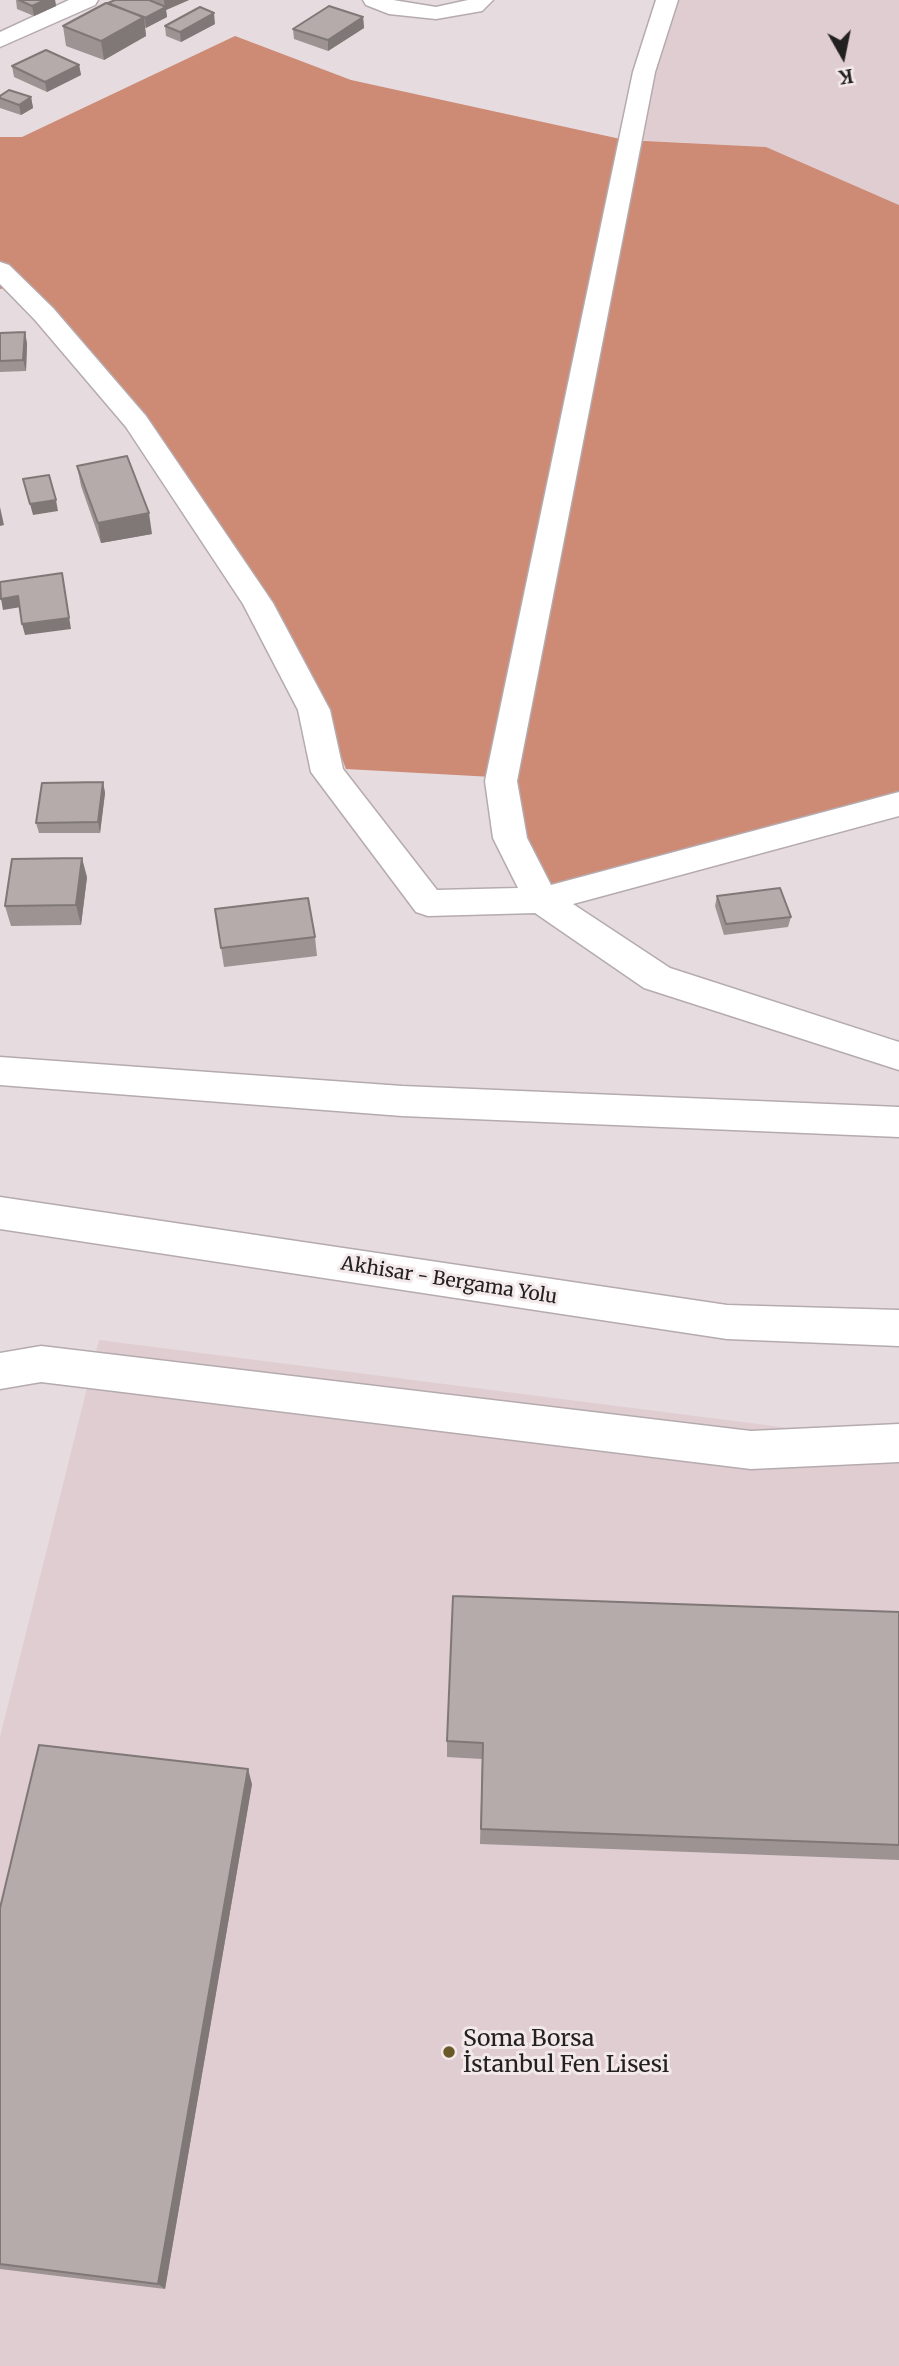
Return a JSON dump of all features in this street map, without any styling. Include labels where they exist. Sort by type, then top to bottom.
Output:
[{"type":"street","points":[[0,40],[87,0]]},
{"type":"street","points":[[374,0],[397,9],[436,13],[474,5],[482,0]]},
{"type":"street","points":[[667,0],[644,72],[501,780],[510,838],[541,900],[657,978],[899,1056]]},
{"type":"street","points":[[0,270],[44,314],[136,422],[258,603],[314,710],[327,772],[428,903],[541,900],[899,804]]},
{"type":"street","points":[[0,1071],[402,1101],[899,1122]]},
{"type":"street","name":"Akhisar - Bergama Yolu","points":[[0,1213],[727,1322],[899,1328]]},
{"type":"street","points":[[0,1371],[40,1364],[751,1450],[899,1443]]},
{"type":"shaded area","points":[[672,0],[899,0],[899,205],[766,147],[635,140]]},
{"type":"shaded area","points":[[235,36],[351,80],[625,140],[766,147],[899,205],[899,796],[546,891],[522,836],[511,778],[346,769],[323,709],[265,602],[20,285],[0,289],[0,137],[22,137]]},
{"type":"shaded area","name":"Soma Borsa İstanbul Fen Lisesi","points":[[99,1340],[899,1442],[899,2366],[0,2366],[0,1737]]},
{"type":"building","points":[[19,0],[45,0],[32,6]]},
{"type":"building","points":[[115,0],[149,0],[166,7],[145,18],[108,3]]},
{"type":"building","points":[[106,3],[144,17],[101,41],[63,26]]},
{"type":"building","points":[[329,6],[363,17],[328,40],[293,29]]},
{"type":"building","points":[[200,7],[214,13],[180,32],[165,26]]},
{"type":"building","points":[[46,50],[79,65],[45,82],[12,66]]},
{"type":"building","points":[[9,90],[31,97],[19,105],[0,98]]},
{"type":"building","points":[[25,332],[23,360],[0,361],[0,333]]},
{"type":"building","points":[[127,456],[149,513],[98,523],[77,466]]},
{"type":"building","points":[[49,475],[56,500],[30,504],[23,479]]},
{"type":"building","points":[[62,573],[69,618],[22,624],[18,596],[1,599],[0,582]]},
{"type":"building","points":[[103,782],[98,822],[36,823],[42,783]]},
{"type":"building","points":[[82,858],[76,905],[5,906],[12,859]]},
{"type":"building","points":[[780,888],[791,917],[726,924],[717,896]]},
{"type":"building","points":[[308,898],[315,937],[221,948],[215,909]]},
{"type":"building","points":[[453,1596],[899,1612],[899,1845],[481,1829],[483,1743],[447,1741]]},
{"type":"building","points":[[39,1745],[248,1769],[158,2284],[0,2264],[0,1908]]},
{"type":"place","name":"Soma Borsa İstanbul Fen Lisesi","points":[[449,2052]]}]
